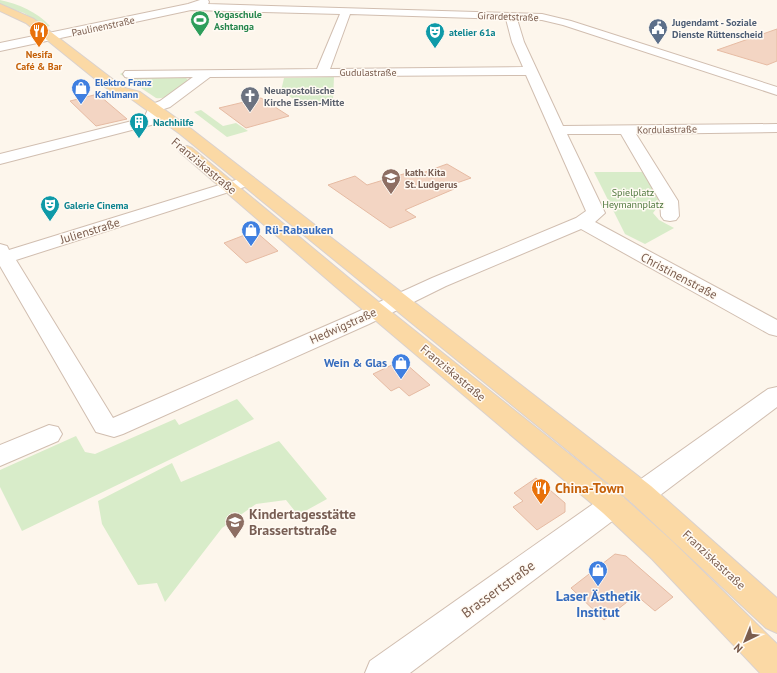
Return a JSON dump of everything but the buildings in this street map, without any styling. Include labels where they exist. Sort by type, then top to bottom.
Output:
[{"type":"main road","name":"Franziskastraße","points":[[0,7],[30,21],[52,36],[120,91],[122,98],[153,114],[388,306],[777,618]]},
{"type":"main road","points":[[52,36],[56,34],[58,29],[55,23]]},
{"type":"main road","name":"Franziskastraße","points":[[153,114],[238,184]]},
{"type":"main road","name":"Franziskastraße","points":[[627,499],[662,550],[777,667]]},
{"type":"street","name":"Girardetstraße","points":[[206,1],[228,7]]},
{"type":"street","name":"Paulinenstraße","points":[[0,47],[191,7],[206,1]]},
{"type":"street","name":"Girardetstraße","points":[[191,7],[542,17],[567,22],[777,91]]},
{"type":"street","points":[[322,72],[346,11]]},
{"type":"street","points":[[511,16],[518,42],[596,213],[582,222]]},
{"type":"street","name":"Gudulastraße","points":[[129,74],[531,71]]},
{"type":"street","points":[[0,159],[153,114],[206,74]]},
{"type":"street","name":"Kordulastraße","points":[[558,130],[777,128]]},
{"type":"street","points":[[626,130],[669,201],[670,216]]},
{"type":"street","name":"Julienstraße","points":[[1,255],[238,184]]},
{"type":"street","name":"Hedwigstraße","points":[[1,255],[105,426],[114,428],[439,282],[582,222]]},
{"type":"street","name":"Christinenstraße","points":[[582,222],[777,329]]},
{"type":"street","name":"Brassertstraße","points":[[382,673],[627,499],[777,395]]},
{"type":"street","points":[[0,456],[49,434]]},
{"type":"green space","points":[[0,0],[27,9],[50,26],[46,27],[24,13],[0,5]]},
{"type":"green space","points":[[124,72],[182,76],[189,81],[170,95],[156,98],[120,74]]},
{"type":"green space","points":[[334,77],[333,100],[303,105],[281,91],[284,78]]},
{"type":"green space","points":[[201,110],[223,126],[236,123],[248,131],[227,137],[194,112]]},
{"type":"green space","name":"Spielplatz Heymannplatz","points":[[594,172],[647,172],[663,200],[653,213],[659,220],[674,228],[645,244],[625,234]]},
{"type":"green space","points":[[237,399],[254,419],[22,531],[0,487],[0,470],[76,436],[85,452],[95,454],[175,419],[179,425]]},
{"type":"green space","points":[[279,441],[327,499],[298,515],[286,500],[256,504],[222,528],[165,602],[157,583],[138,585],[102,524],[98,501],[172,463],[181,482]]},
{"type":"place","name":"Yogaschule Ashtanga","points":[[200,37]]},
{"type":"place","name":"Jugendamt - Soziale Dienste Rüttenscheid","points":[[658,45]]},
{"type":"place","name":"Nesifa Café & Bar","points":[[39,48]]},
{"type":"place","name":"atelier 61a","points":[[435,49]]},
{"type":"place","name":"Elektro Franz Kahlmann","points":[[81,105]]},
{"type":"place","name":"Neuapostolische Kirche Essen-Mitte","points":[[250,113]]},
{"type":"place","name":"Nachhilfe","points":[[139,139]]},
{"type":"place","name":"kath. Kita St. Ludgerus","points":[[391,195]]},
{"type":"place","name":"Galerie Cinema","points":[[50,222]]},
{"type":"place","name":"Rü-Rabauken","points":[[251,247]]},
{"type":"place","name":"Wein & Glas","points":[[401,380]]},
{"type":"place","name":"China-Town","points":[[541,505]]},
{"type":"place","name":"Kindertagesstätte Brassertstraße","points":[[235,539]]},
{"type":"place","name":"Laser Ästhetik Institut","points":[[598,587]]}]
